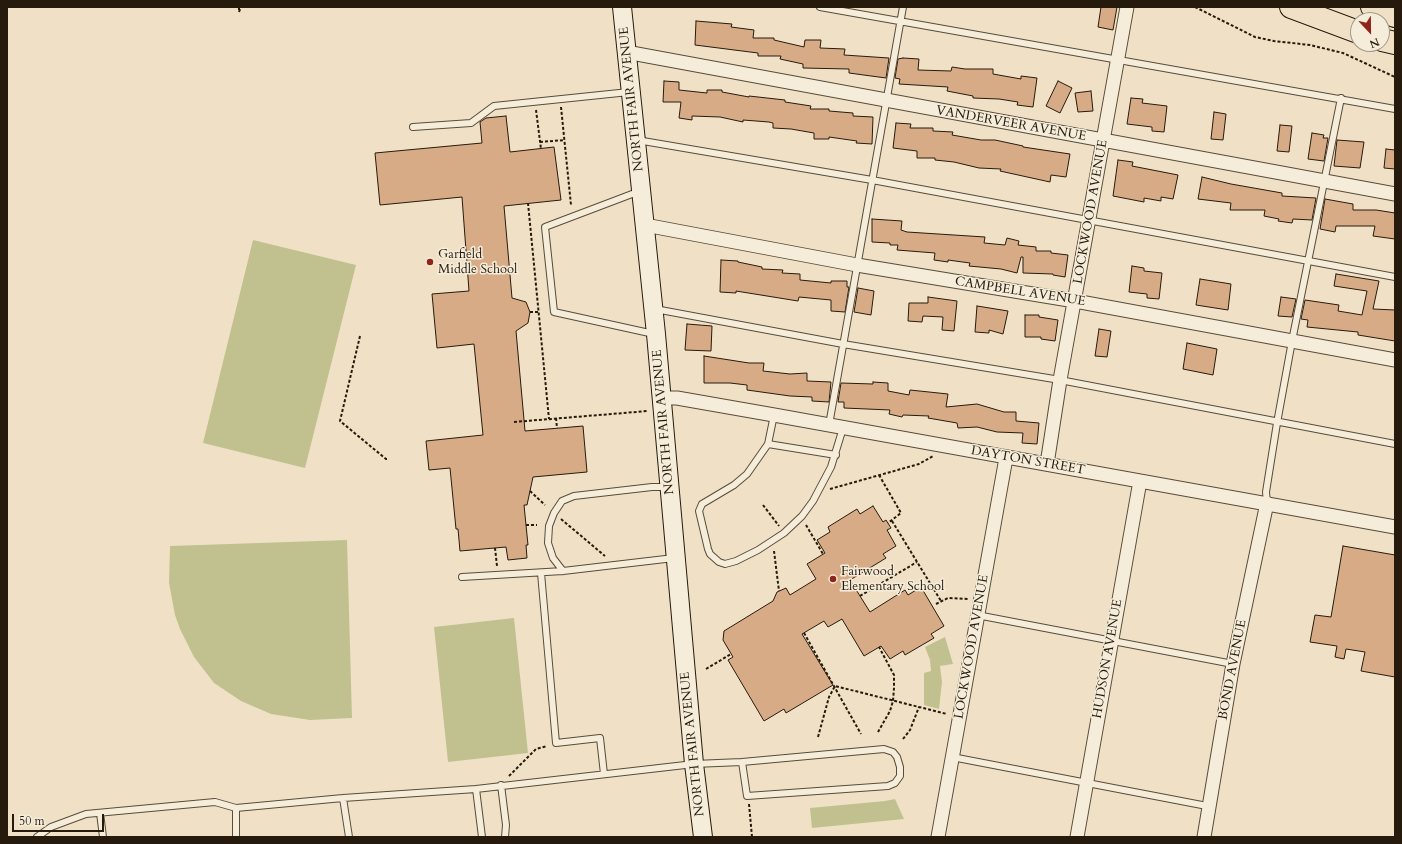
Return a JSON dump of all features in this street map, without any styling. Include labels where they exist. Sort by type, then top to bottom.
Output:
[{"type":"highway","points":[[1291,7],[1350,29]]},
{"type":"highway","points":[[1372,7],[1395,16]]},
{"type":"street","name":"NORTH FAIR AVENUE","points":[[622,7],[656,334],[657,404],[669,487],[694,764],[703,837]]},
{"type":"street","name":"LOCKWOOD AVENUE","points":[[1048,464],[1060,380],[1127,7]]},
{"type":"street","name":"VANDERVEER AVENUE","points":[[626,52],[1395,194]]},
{"type":"street","name":"CAMPBELL AVENUE","points":[[645,225],[857,265],[1075,301],[1395,360]]},
{"type":"street","name":"DAYTON STREET","points":[[657,404],[677,398],[1395,527]]},
{"type":"street","name":"LOCKWOOD AVENUE","points":[[938,837],[1006,458]]},
{"type":"street","name":"HUDSON AVENUE","points":[[1077,837],[1140,481]]},
{"type":"street","name":"BOND AVENUE","points":[[1204,837],[1233,664],[1267,503]]},
{"type":"lane","points":[[820,7],[1341,98],[1395,109]]},
{"type":"lane","points":[[829,425],[904,7]]},
{"type":"lane","points":[[413,127],[471,123],[494,106],[631,92]]},
{"type":"lane","points":[[1267,503],[1266,492],[1277,423],[1307,261],[1341,98]]},
{"type":"lane","points":[[637,140],[872,180],[1395,277]]},
{"type":"lane","points":[[642,191],[545,227],[554,312],[656,334]]},
{"type":"lane","points":[[653,309],[843,344],[1060,380],[1277,423],[1395,444]]},
{"type":"lane","points":[[774,415],[768,444],[747,474],[734,485],[702,504],[699,511],[708,549],[710,554],[719,562],[726,564],[736,561],[758,550],[784,533],[802,516],[824,483],[836,455],[843,428]]},
{"type":"lane","points":[[768,444],[836,455]]},
{"type":"lane","points":[[563,571],[553,558],[548,544],[549,526],[554,513],[562,501],[574,496],[652,487],[669,487]]},
{"type":"lane","points":[[462,578],[563,571],[675,558]]},
{"type":"lane","points":[[541,573],[556,743],[600,738],[604,774]]},
{"type":"lane","points":[[977,615],[1111,642],[1233,664]]},
{"type":"lane","points":[[38,837],[51,827],[86,814],[215,802],[236,808],[343,798],[476,789],[694,764],[742,762],[884,749],[892,752],[897,757],[900,767],[900,776],[895,783],[888,786],[747,796],[742,762]]},
{"type":"lane","points":[[952,757],[1208,806]]},
{"type":"lane","points":[[501,785],[506,825],[505,837]]},
{"type":"lane","points":[[476,789],[482,837]]},
{"type":"lane","points":[[343,798],[348,837]]},
{"type":"lane","points":[[236,808],[236,837]]},
{"type":"lane","points":[[100,813],[103,837]]},
{"type":"path","points":[[1195,7],[1254,37],[1310,45],[1343,53],[1395,77]]},
{"type":"path","points":[[560,100],[571,205]]},
{"type":"path","points":[[538,102],[536,109],[541,149]]},
{"type":"path","points":[[540,142],[564,140]]},
{"type":"path","points":[[528,203],[549,419]]},
{"type":"path","points":[[530,312],[539,312]]},
{"type":"path","points":[[360,336],[340,421],[386,459],[389,459]]},
{"type":"path","points":[[514,422],[549,419],[657,404]]},
{"type":"path","points":[[556,418],[557,428]]},
{"type":"path","points":[[830,489],[919,464],[934,456]]},
{"type":"path","points":[[879,475],[901,513],[888,523]]},
{"type":"path","points":[[530,491],[545,506]]},
{"type":"path","points":[[763,505],[779,527]]},
{"type":"path","points":[[560,518],[615,565]]},
{"type":"path","points":[[892,521],[941,601]]},
{"type":"path","points":[[806,524],[823,554]]},
{"type":"path","points":[[526,525],[537,525]]},
{"type":"path","points":[[495,548],[498,575]]},
{"type":"path","points":[[774,551],[779,591]]},
{"type":"path","points":[[860,596],[917,562]]},
{"type":"path","points":[[936,604],[955,597],[971,599]]},
{"type":"path","points":[[804,633],[861,734]]},
{"type":"path","points":[[878,732],[885,722],[893,701],[894,676],[879,647]]},
{"type":"path","points":[[706,669],[731,654]]},
{"type":"path","points":[[835,686],[950,715]]},
{"type":"path","points":[[818,737],[829,697],[835,686]]},
{"type":"path","points":[[903,739],[910,730],[919,707]]},
{"type":"path","points":[[501,785],[536,749],[556,743]]},
{"type":"path","points":[[747,796],[752,837]]},
{"type":"green space","points":[[253,240],[356,265],[305,468],[203,443]]},
{"type":"green space","points":[[347,540],[352,718],[310,720],[271,714],[241,701],[214,683],[194,657],[180,629],[175,615],[169,583],[170,546]]},
{"type":"green space","points":[[514,618],[528,753],[448,762],[434,627]]},
{"type":"green space","points":[[945,637],[953,664],[940,666],[942,682],[939,709],[924,705],[924,673],[931,671],[930,660],[925,647]]},
{"type":"green space","points":[[895,799],[904,819],[812,828],[810,808]]},
{"type":"building","points":[[1101,7],[1117,7],[1113,30],[1098,27]]},
{"type":"building","points":[[696,21],[732,24],[731,27],[754,30],[753,38],[774,38],[774,40],[804,47],[805,40],[821,40],[820,48],[845,49],[844,55],[889,58],[886,78],[849,73],[849,69],[803,68],[803,64],[780,59],[781,56],[758,56],[758,53],[695,45]]},
{"type":"building","points":[[898,59],[919,59],[918,70],[951,71],[952,67],[965,69],[993,69],[993,74],[1021,79],[1021,76],[1037,78],[1033,107],[1017,105],[1018,102],[999,99],[973,98],[973,96],[947,91],[948,87],[899,84],[900,79],[895,78]]},
{"type":"building","points":[[664,81],[679,82],[679,90],[707,93],[707,90],[722,90],[722,92],[749,97],[785,100],[785,102],[811,106],[810,109],[829,109],[829,111],[853,113],[853,116],[873,117],[872,144],[856,143],[857,141],[829,137],[829,139],[814,139],[814,133],[773,128],[773,123],[769,122],[743,120],[743,122],[720,117],[692,116],[692,120],[679,118],[681,102],[663,102]]},
{"type":"building","points":[[1058,81],[1072,88],[1060,113],[1046,106]]},
{"type":"building","points":[[1091,91],[1093,111],[1078,112],[1075,93]]},
{"type":"building","points":[[1131,98],[1143,99],[1142,103],[1167,106],[1164,132],[1152,131],[1152,127],[1127,124]]},
{"type":"building","points":[[1214,112],[1226,114],[1223,140],[1211,139]]},
{"type":"building","name":"Garfield Middle School","points":[[506,116],[510,152],[554,147],[561,200],[504,206],[512,298],[526,302],[530,312],[528,323],[516,331],[525,431],[583,426],[587,472],[533,477],[527,505],[524,505],[528,545],[526,545],[527,558],[508,560],[506,547],[460,551],[458,529],[456,529],[450,468],[429,470],[426,441],[483,435],[474,344],[437,348],[432,294],[469,291],[462,197],[380,205],[375,153],[482,143],[480,122],[486,118]]},
{"type":"building","points":[[896,123],[911,124],[910,128],[933,128],[933,131],[953,132],[952,135],[981,140],[995,140],[1023,147],[1070,154],[1066,177],[1051,175],[1050,182],[1000,171],[1001,169],[979,168],[954,162],[935,160],[935,158],[917,158],[917,151],[893,148]]},
{"type":"building","points":[[1280,125],[1292,126],[1289,152],[1277,151]]},
{"type":"building","points":[[1312,133],[1324,135],[1323,138],[1328,138],[1324,161],[1308,159]]},
{"type":"building","points":[[1337,140],[1364,142],[1360,168],[1334,166]]},
{"type":"building","points":[[1386,149],[1395,150],[1395,169],[1384,168]]},
{"type":"building","points":[[1118,160],[1133,162],[1132,166],[1178,175],[1173,199],[1161,197],[1161,201],[1144,198],[1144,202],[1113,196]]},
{"type":"building","points":[[1202,177],[1282,193],[1282,196],[1316,198],[1312,220],[1293,219],[1292,223],[1278,221],[1279,219],[1264,216],[1265,210],[1230,210],[1231,203],[1198,199]]},
{"type":"building","points":[[1325,199],[1353,204],[1353,210],[1376,210],[1395,213],[1395,239],[1373,236],[1375,226],[1336,226],[1335,232],[1320,229]]},
{"type":"building","points":[[872,219],[902,221],[901,230],[907,232],[985,237],[984,243],[1005,245],[1007,238],[1019,241],[1018,245],[1036,247],[1036,251],[1051,251],[1051,253],[1068,255],[1065,277],[1053,274],[1023,273],[1023,257],[1021,257],[1017,273],[1001,269],[969,266],[970,263],[934,260],[935,253],[897,250],[898,245],[872,242]]},
{"type":"building","points":[[721,260],[738,261],[762,267],[762,269],[783,270],[782,273],[800,274],[800,280],[831,283],[831,281],[847,281],[847,287],[849,287],[845,312],[831,311],[831,300],[799,297],[798,301],[736,291],[736,293],[720,292]]},
{"type":"building","points":[[1132,266],[1144,268],[1144,271],[1162,273],[1159,299],[1147,298],[1147,294],[1129,292]]},
{"type":"building","points":[[1336,274],[1379,281],[1373,309],[1395,310],[1395,341],[1358,335],[1358,332],[1307,327],[1308,320],[1301,319],[1305,300],[1339,305],[1338,311],[1362,315],[1367,291],[1334,286]]},
{"type":"building","points":[[1200,279],[1231,284],[1228,310],[1196,305]]},
{"type":"building","points":[[858,288],[874,291],[871,315],[854,312]]},
{"type":"building","points":[[928,297],[957,301],[954,331],[942,330],[943,317],[923,316],[922,322],[908,321],[909,303],[928,303]]},
{"type":"building","points":[[1281,297],[1296,299],[1292,317],[1278,316]]},
{"type":"building","points":[[977,306],[1008,311],[1003,334],[989,330],[989,333],[975,332]]},
{"type":"building","points":[[1025,315],[1039,315],[1039,317],[1058,320],[1055,341],[1041,339],[1041,337],[1025,337]]},
{"type":"building","points":[[687,324],[712,326],[711,351],[685,350]]},
{"type":"building","points":[[1099,329],[1111,331],[1107,357],[1095,356]]},
{"type":"building","points":[[1187,343],[1217,349],[1213,375],[1183,369]]},
{"type":"building","points":[[704,356],[749,363],[764,363],[763,371],[790,374],[807,373],[807,381],[831,382],[829,402],[812,401],[812,397],[790,396],[747,390],[747,385],[730,383],[704,383]]},
{"type":"building","points":[[873,382],[888,383],[888,391],[909,395],[910,390],[948,394],[946,407],[977,404],[1004,412],[1016,412],[1016,421],[1039,423],[1037,444],[1022,443],[1023,433],[997,432],[977,427],[958,428],[957,423],[928,418],[929,416],[903,415],[902,417],[889,414],[890,410],[844,408],[844,402],[838,402],[841,383],[873,384]]},
{"type":"building","name":"Fairwood Elementary School","points":[[873,506],[883,522],[886,520],[891,528],[887,530],[896,546],[883,554],[886,558],[850,580],[870,612],[905,590],[908,595],[921,587],[944,626],[931,634],[934,638],[905,655],[903,651],[890,659],[881,646],[864,656],[842,619],[828,627],[824,621],[802,634],[833,685],[786,713],[784,709],[764,721],[728,660],[733,657],[723,640],[724,631],[773,601],[777,592],[786,588],[790,595],[816,579],[807,564],[825,553],[817,540],[830,532],[828,527],[857,509],[860,514]]},
{"type":"building","points":[[1343,546],[1395,555],[1395,677],[1361,671],[1365,652],[1346,649],[1344,659],[1335,657],[1337,646],[1310,642],[1315,615],[1331,617]]},
{"type":"place","name":"Garfield Middle School","points":[[430,262]]},
{"type":"place","name":"Fairwood Elementary School","points":[[833,579]]}]
